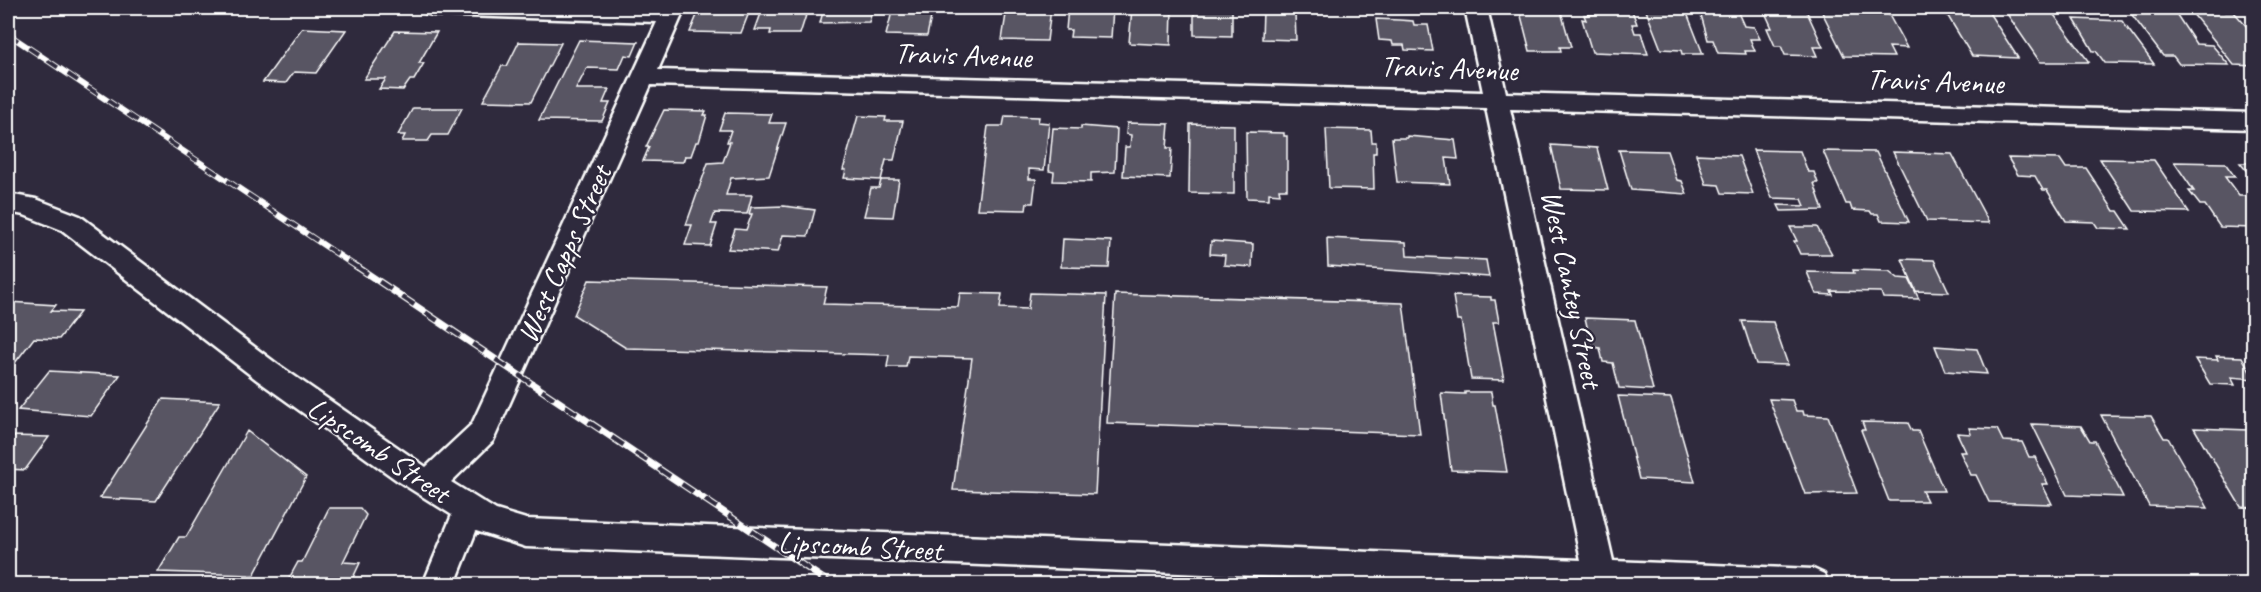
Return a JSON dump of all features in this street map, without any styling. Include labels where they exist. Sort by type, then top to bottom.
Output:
[{"type":"street","points":[[433,8],[672,11]]},
{"type":"street","name":"West Cantey Street","points":[[1476,8],[1602,581]]},
{"type":"street","name":"West Capps Street","points":[[429,484],[483,432],[672,11]]},
{"type":"street","name":"Travis Avenue","points":[[643,77],[2253,121]]},
{"type":"street","name":"Lipscomb Street","points":[[8,203],[27,206],[71,223],[267,372],[429,484],[487,521],[526,533],[1602,581],[1813,585]]},
{"type":"street","points":[[439,585],[470,511]]},
{"type":"building","points":[[700,8],[748,8],[747,10],[750,10],[741,33],[690,32]]},
{"type":"building","points":[[763,8],[804,8],[803,12],[807,12],[800,34],[770,34],[771,30],[755,30]]},
{"type":"building","points":[[824,8],[873,8],[869,22],[820,23]]},
{"type":"building","points":[[893,8],[933,8],[927,36],[886,35]]},
{"type":"building","points":[[1007,8],[1051,8],[1047,41],[1002,40]]},
{"type":"building","points":[[1068,8],[1113,8],[1111,38],[1070,37],[1071,30],[1066,30]]},
{"type":"building","points":[[1132,8],[1172,8],[1171,45],[1129,43]]},
{"type":"building","points":[[1194,8],[1232,8],[1232,36],[1194,35]]},
{"type":"building","points":[[1396,8],[1420,8],[1421,13],[1396,13]]},
{"type":"building","points":[[1519,8],[1560,8],[1571,47],[1560,47],[1561,51],[1530,51]]},
{"type":"building","points":[[1610,8],[1631,8],[1637,24],[1632,24],[1635,33],[1641,33],[1648,54],[1592,52],[1582,19],[1586,20],[1584,15],[1612,13]]},
{"type":"building","points":[[1645,8],[1685,8],[1703,54],[1682,54],[1681,50],[1661,49]]},
{"type":"building","points":[[1699,8],[1736,8],[1744,26],[1754,27],[1760,39],[1750,39],[1755,51],[1745,51],[1746,54],[1718,53],[1713,40],[1708,40]]},
{"type":"building","points":[[1763,8],[1805,8],[1823,47],[1813,47],[1817,56],[1785,55],[1781,46],[1775,46],[1767,28],[1772,28]]},
{"type":"building","points":[[1820,8],[1885,8],[1907,48],[1889,47],[1894,57],[1844,56]]},
{"type":"building","points":[[1943,8],[1986,8],[2018,58],[1972,56]]},
{"type":"building","points":[[2003,8],[2049,8],[2089,62],[2040,62]]},
{"type":"building","points":[[2188,8],[2221,8],[2225,12],[2234,12],[2254,35],[2254,66],[2234,65]]},
{"type":"building","points":[[1263,11],[1295,13],[1296,40],[1262,39]]},
{"type":"building","points":[[2129,11],[2175,12],[2196,44],[2212,45],[2229,65],[2179,64],[2173,56],[2163,56]]},
{"type":"building","points":[[1376,19],[1413,21],[1414,25],[1428,25],[1433,51],[1405,50],[1404,45],[1393,45],[1392,41],[1379,40]]},
{"type":"building","points":[[2074,19],[2122,21],[2154,64],[2105,63],[2096,51],[2093,51]]},
{"type":"building","points":[[302,28],[346,30],[316,73],[294,72],[286,83],[263,82]]},
{"type":"building","points":[[395,31],[437,32],[419,63],[424,63],[414,80],[410,80],[403,90],[379,89],[386,79],[364,79]]},
{"type":"building","points":[[579,40],[638,42],[632,56],[625,55],[619,69],[587,68],[576,89],[609,89],[603,103],[610,103],[602,121],[539,120]]},
{"type":"building","points":[[519,42],[561,43],[531,102],[483,101],[502,66],[507,66]]},
{"type":"building","points":[[413,108],[462,108],[448,135],[432,135],[428,141],[402,141],[405,135],[398,135]]},
{"type":"building","points":[[664,110],[706,111],[704,115],[707,115],[699,142],[696,142],[691,156],[685,156],[683,162],[643,161],[649,147],[646,147]]},
{"type":"building","points":[[725,113],[772,114],[769,123],[786,123],[769,176],[731,178],[726,195],[752,195],[747,214],[715,213],[711,224],[717,224],[710,246],[685,245],[692,225],[686,225],[708,163],[723,162],[730,142],[727,142],[731,130],[719,130]]},
{"type":"building","points":[[858,116],[886,117],[885,121],[903,121],[894,160],[886,160],[881,180],[844,178],[846,170],[843,170]]},
{"type":"building","points":[[1005,116],[1039,117],[1038,122],[1049,123],[1044,170],[1029,169],[1029,179],[1036,179],[1033,203],[1027,203],[1026,210],[977,209],[988,126],[1003,126]]},
{"type":"building","points":[[1127,123],[1169,124],[1167,148],[1172,148],[1170,178],[1123,176],[1125,147],[1130,147],[1131,135],[1126,134]]},
{"type":"building","points":[[1190,124],[1234,125],[1234,194],[1189,193]]},
{"type":"building","points":[[1081,126],[1117,129],[1115,172],[1091,173],[1091,182],[1053,181],[1054,172],[1049,171],[1053,128],[1081,129]]},
{"type":"building","points":[[1326,129],[1371,130],[1372,142],[1376,142],[1376,153],[1373,153],[1374,189],[1329,188]]},
{"type":"building","points":[[1246,132],[1284,133],[1284,136],[1287,136],[1287,189],[1279,189],[1280,194],[1269,193],[1269,199],[1247,198]]},
{"type":"building","points":[[1407,136],[1455,140],[1458,159],[1446,158],[1450,184],[1397,182],[1392,138],[1407,138]]},
{"type":"building","points":[[1551,145],[1597,148],[1608,190],[1561,189]]},
{"type":"building","points":[[1619,150],[1667,151],[1677,180],[1682,181],[1687,194],[1631,190]]},
{"type":"building","points":[[1753,150],[1800,151],[1808,172],[1814,172],[1818,183],[1814,183],[1823,210],[1781,211],[1778,205],[1805,206],[1802,199],[1772,198]]},
{"type":"building","points":[[1823,151],[1876,152],[1909,222],[1881,221],[1878,214],[1852,210],[1850,204],[1846,204]]},
{"type":"building","points":[[1893,152],[1952,154],[1989,223],[1927,221]]},
{"type":"building","points":[[1696,154],[1739,156],[1753,194],[1722,193],[1719,185],[1706,184]]},
{"type":"building","points":[[2008,158],[2060,159],[2066,168],[2086,168],[2114,211],[2118,211],[2130,229],[2098,228],[2094,222],[2066,221],[2047,190],[2043,190],[2035,176],[2018,175]]},
{"type":"building","points":[[2100,159],[2154,160],[2189,212],[2134,211]]},
{"type":"building","points":[[2174,162],[2225,163],[2235,177],[2225,177],[2239,196],[2246,196],[2254,207],[2254,228],[2220,227],[2205,205],[2200,205],[2189,191],[2194,191]]},
{"type":"building","points":[[2240,163],[2254,163],[2254,180]]},
{"type":"building","points":[[881,180],[899,180],[893,217],[864,216],[871,188],[879,188]]},
{"type":"building","points":[[784,206],[815,210],[808,236],[783,235],[778,252],[728,249],[735,229],[746,230],[752,214],[749,214],[751,207]]},
{"type":"building","points":[[1790,227],[1817,227],[1832,254],[1800,254]]},
{"type":"building","points":[[1327,238],[1406,242],[1407,256],[1486,260],[1489,277],[1328,266]]},
{"type":"building","points":[[1063,239],[1111,241],[1109,268],[1061,267]]},
{"type":"building","points":[[1211,241],[1253,244],[1252,267],[1224,265],[1225,255],[1210,254]]},
{"type":"building","points":[[1902,259],[1934,260],[1949,292],[1916,291]]},
{"type":"building","points":[[1853,270],[1889,271],[1898,278],[1909,279],[1919,299],[1883,298],[1881,292],[1831,291],[1833,295],[1816,294],[1807,272],[1854,273]]},
{"type":"building","points":[[589,280],[827,287],[823,304],[958,307],[960,293],[1002,294],[1000,308],[1028,309],[1030,293],[1106,295],[1095,494],[953,490],[972,358],[908,356],[906,367],[887,367],[889,355],[626,348],[574,315]]},
{"type":"building","points":[[1115,294],[1403,303],[1420,434],[1107,423]]},
{"type":"building","points":[[1453,296],[1491,297],[1491,300],[1495,300],[1499,322],[1493,322],[1504,380],[1471,379],[1461,320],[1457,320]]},
{"type":"building","points":[[8,302],[56,305],[51,311],[80,312],[59,339],[34,338],[8,372]]},
{"type":"building","points":[[1585,318],[1635,320],[1653,390],[1619,388],[1613,363],[1603,362],[1600,348],[1592,347]]},
{"type":"building","points":[[1742,321],[1773,322],[1788,365],[1756,364]]},
{"type":"building","points":[[1935,346],[1977,349],[1987,374],[1945,371]]},
{"type":"building","points":[[2216,356],[2242,357],[2254,379],[2231,377],[2235,385],[2210,384],[2195,359],[2218,360]]},
{"type":"building","points":[[49,371],[120,375],[91,416],[18,410]]},
{"type":"building","points":[[1465,392],[1491,392],[1507,472],[1451,470],[1441,393],[1465,394]]},
{"type":"building","points":[[1618,396],[1671,398],[1695,482],[1639,479]]},
{"type":"building","points":[[163,399],[220,402],[156,501],[100,498]]},
{"type":"building","points":[[1769,399],[1792,400],[1796,411],[1803,411],[1804,415],[1828,416],[1857,493],[1805,494]]},
{"type":"building","points":[[2101,415],[2151,416],[2164,438],[2168,438],[2208,508],[2149,506]]},
{"type":"building","points":[[1862,422],[1908,423],[1912,431],[1918,431],[1944,491],[1922,491],[1927,501],[1889,501],[1861,430],[1865,430]]},
{"type":"building","points":[[2032,424],[2081,426],[2090,441],[2095,441],[2123,497],[2067,495]]},
{"type":"building","points":[[1969,428],[1997,429],[2003,441],[2022,442],[2029,457],[2035,457],[2048,484],[2042,484],[2052,504],[1989,502],[1976,475],[1971,475],[1960,452],[1966,452],[1957,433],[1971,434]]},
{"type":"building","points":[[2194,428],[2249,430],[2254,438],[2254,508],[2241,507]]},
{"type":"building","points":[[247,431],[306,477],[254,575],[158,572],[179,537],[186,537]]},
{"type":"building","points":[[10,436],[49,437],[25,470],[8,469],[8,439]]},
{"type":"building","points":[[329,508],[360,508],[366,515],[343,562],[360,563],[350,584],[286,584],[298,562],[302,562]]},
{"type":"railway","points":[[8,34],[358,268]]},
{"type":"railway","points":[[356,266],[831,584]]}]
